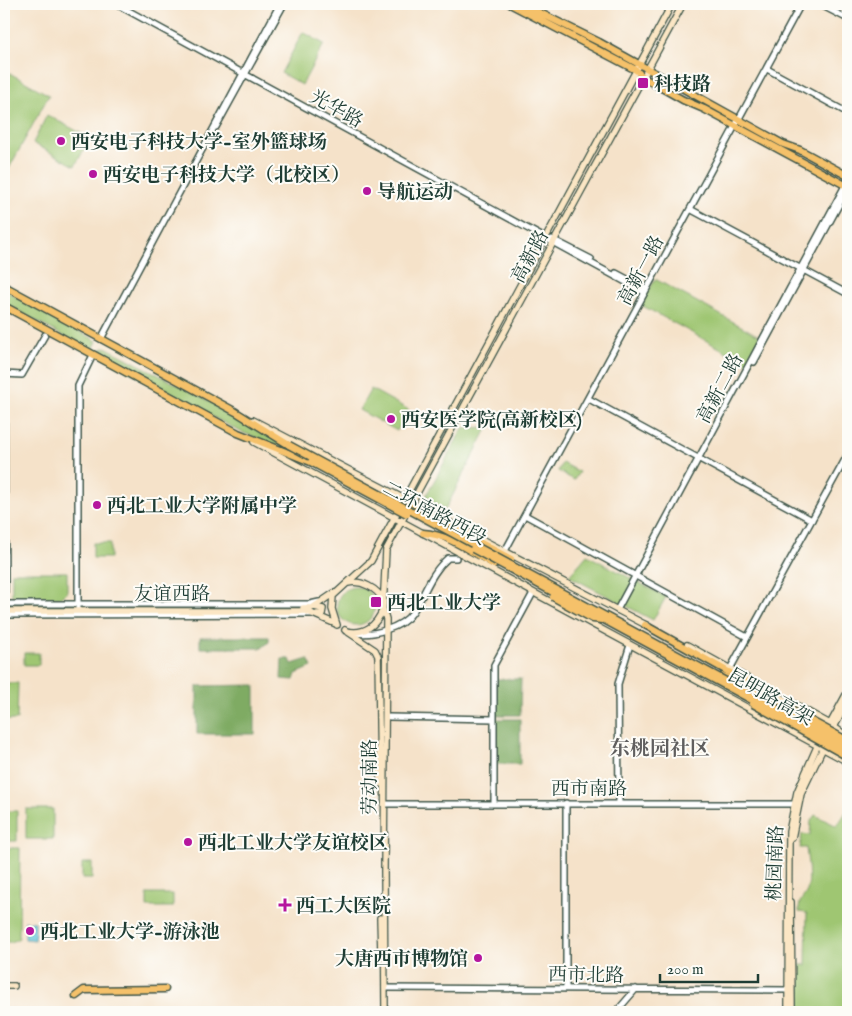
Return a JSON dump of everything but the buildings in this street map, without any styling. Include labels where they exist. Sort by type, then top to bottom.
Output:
[{"type":"main road","points":[[510,4],[647,70],[737,123],[848,184]]},
{"type":"main road","points":[[522,4],[638,67],[644,78],[737,123]]},
{"type":"main road","name":"高新路","points":[[345,585],[371,561],[672,4]]},
{"type":"main road","name":"高新路","points":[[383,601],[385,556],[683,4]]},
{"type":"main road","name":"二环南路西段","points":[[4,286],[236,412],[289,445],[608,619]]},
{"type":"main road","name":"二环南路西段","points":[[4,306],[394,519],[848,762]]},
{"type":"main road","name":"二环南路西段","points":[[236,412],[276,430],[404,500],[618,611],[658,629],[832,726],[848,737]]},
{"type":"main road","name":"二环南路西段","points":[[238,433],[311,462],[848,746]]},
{"type":"main road","points":[[412,504],[595,605],[608,619]]},
{"type":"main road","points":[[423,533],[434,534],[444,538],[593,619],[608,619]]},
{"type":"main road","points":[[312,608],[352,582],[364,584],[376,591],[383,601]]},
{"type":"main road","points":[[336,592],[332,600],[332,609],[337,625],[376,652]]},
{"type":"main road","name":"劳动南路","points":[[383,601],[385,630],[384,1012]]},
{"type":"main road","name":"友谊西路","points":[[4,607],[312,608]]},
{"type":"main road","name":"友谊西路","points":[[4,607],[306,611],[337,625]]},
{"type":"main road","points":[[312,608],[320,607],[323,609],[322,614],[315,614]]},
{"type":"main road","points":[[348,631],[361,631],[374,626],[383,609]]},
{"type":"main road","points":[[646,625],[657,633],[777,699],[791,710]]},
{"type":"main road","points":[[376,652],[376,646],[380,645],[385,657]]},
{"type":"main road","name":"劳动南路","points":[[376,652],[379,663],[384,1012]]},
{"type":"main road","points":[[707,672],[791,710]]},
{"type":"main road","name":"二环南路西段","points":[[707,672],[848,752]]},
{"type":"main road","name":"昆明路高架","points":[[707,672],[726,688],[848,757]]},
{"type":"main road","points":[[832,726],[848,691]]},
{"type":"main road","points":[[832,726],[848,701]]},
{"type":"main road","name":"昆明路高架","points":[[791,710],[848,741]]},
{"type":"main road","name":"桃园南路","points":[[788,1012],[788,851],[793,804],[802,778],[832,726]]},
{"type":"main road","name":"桃园南路","points":[[792,1012],[793,832],[801,794],[820,747]]},
{"type":"main road","points":[[4,986],[14,986]]},
{"type":"main road","points":[[76,996],[84,990],[165,989]]},
{"type":"street","name":"光华路","points":[[116,4],[645,290]]},
{"type":"street","points":[[244,74],[280,4]]},
{"type":"street","points":[[101,339],[244,74],[284,4]]},
{"type":"street","name":"高新一路","points":[[505,551],[589,399],[645,290],[802,4]]},
{"type":"street","points":[[819,4],[848,19]]},
{"type":"street","points":[[767,69],[848,113]]},
{"type":"street","name":"高新二路","points":[[618,611],[848,184]]},
{"type":"street","points":[[690,209],[848,294]]},
{"type":"street","points":[[4,607],[4,374],[22,375],[45,335]]},
{"type":"street","points":[[93,354],[78,386],[78,606],[310,604],[324,601]]},
{"type":"street","points":[[589,399],[812,520]]},
{"type":"street","points":[[730,669],[847,459]]},
{"type":"street","points":[[525,515],[747,637]]},
{"type":"street","points":[[348,631],[372,634],[385,630],[411,615],[438,567],[448,558],[456,558]]},
{"type":"street","points":[[494,804],[494,665],[533,593]]},
{"type":"street","points":[[4,615],[315,614]]},
{"type":"street","points":[[619,803],[618,684],[630,646]]},
{"type":"street","points":[[389,717],[494,719]]},
{"type":"street","points":[[566,803],[566,989]]},
{"type":"street","name":"西市南路","points":[[384,804],[793,804]]},
{"type":"street","name":"西市北路","points":[[385,988],[788,990]]},
{"type":"street","points":[[616,1012],[636,990]]},
{"type":"green space","points":[[303,32],[324,44],[302,85],[281,73]]},
{"type":"green space","points":[[4,70],[49,95],[6,174],[4,173]]},
{"type":"green space","name":"西安电子科技大学-室外篮球场","points":[[47,115],[90,138],[75,166],[33,143]]},
{"type":"green space","points":[[655,279],[761,337],[747,363],[641,305]]},
{"type":"green space","points":[[4,290],[97,341],[92,352],[4,303]]},
{"type":"green space","points":[[105,347],[220,407],[298,453],[241,432],[122,368],[103,356],[100,350]]},
{"type":"green space","points":[[371,389],[409,410],[397,431],[359,410]]},
{"type":"green space","points":[[488,427],[445,510],[427,500],[426,496],[463,428]]},
{"type":"green space","points":[[562,463],[579,472],[574,480],[558,471]]},
{"type":"green space","points":[[93,543],[110,543],[110,558],[93,558]]},
{"type":"green space","points":[[587,555],[666,597],[653,620],[569,576]]},
{"type":"green space","points":[[12,572],[67,572],[67,592],[60,598],[15,598],[12,595]]},
{"type":"green space","points":[[356,587],[369,593],[375,606],[369,619],[356,625],[343,619],[337,606],[343,593]]},
{"type":"green space","points":[[200,637],[269,637],[269,642],[262,648],[200,648]]},
{"type":"green space","points":[[24,653],[39,653],[39,665],[24,665]]},
{"type":"green space","points":[[282,659],[290,659],[292,664],[308,659],[312,667],[296,674],[294,680],[281,679]]},
{"type":"green space","points":[[496,679],[521,679],[520,715],[496,715]]},
{"type":"green space","points":[[4,683],[18,683],[17,720],[4,720]]},
{"type":"green space","points":[[255,685],[255,734],[197,734],[197,686]]},
{"type":"green space","points":[[496,719],[520,719],[520,764],[496,764]]},
{"type":"green space","points":[[26,809],[53,809],[53,839],[26,839]]},
{"type":"green space","points":[[848,809],[848,1012],[800,1012],[800,965],[806,965],[807,913],[799,912],[799,908],[800,902],[807,891],[809,881],[806,848],[800,848],[802,834],[810,835],[811,821],[815,815],[837,826]]},
{"type":"green space","points":[[4,811],[17,811],[17,841],[4,841]]},
{"type":"green space","points":[[4,848],[20,848],[19,938],[12,942],[4,942]]},
{"type":"green space","points":[[82,863],[92,863],[92,879],[82,879]]},
{"type":"green space","points":[[147,894],[173,894],[173,907],[147,907]]},
{"type":"water","name":"西北工业大学-游泳池","points":[[25,921],[35,922],[35,940],[25,939]]},
{"type":"place","name":"科技路","points":[[643,83]]},
{"type":"place","name":"西安电子科技大学-室外篮球场","points":[[61,141]]},
{"type":"place","name":"西安电子科技大学（北校区）","points":[[93,174]]},
{"type":"place","name":"导航运动","points":[[367,191]]},
{"type":"place","name":"西安医学院(高新校区)","points":[[391,419]]},
{"type":"place","name":"西北工业大学附属中学","points":[[97,505]]},
{"type":"place","name":"西北工业大学","points":[[376,602]]},
{"type":"place","name":"西北工业大学友谊校区","points":[[188,842]]},
{"type":"place","name":"西工大医院","points":[[285,905]]},
{"type":"place","name":"西北工业大学-游泳池","points":[[30,931]]},
{"type":"place","name":"大唐西市博物馆","points":[[478,958]]},
{"type":"district","name":"东桃园社区","points":[[660,748]]}]
